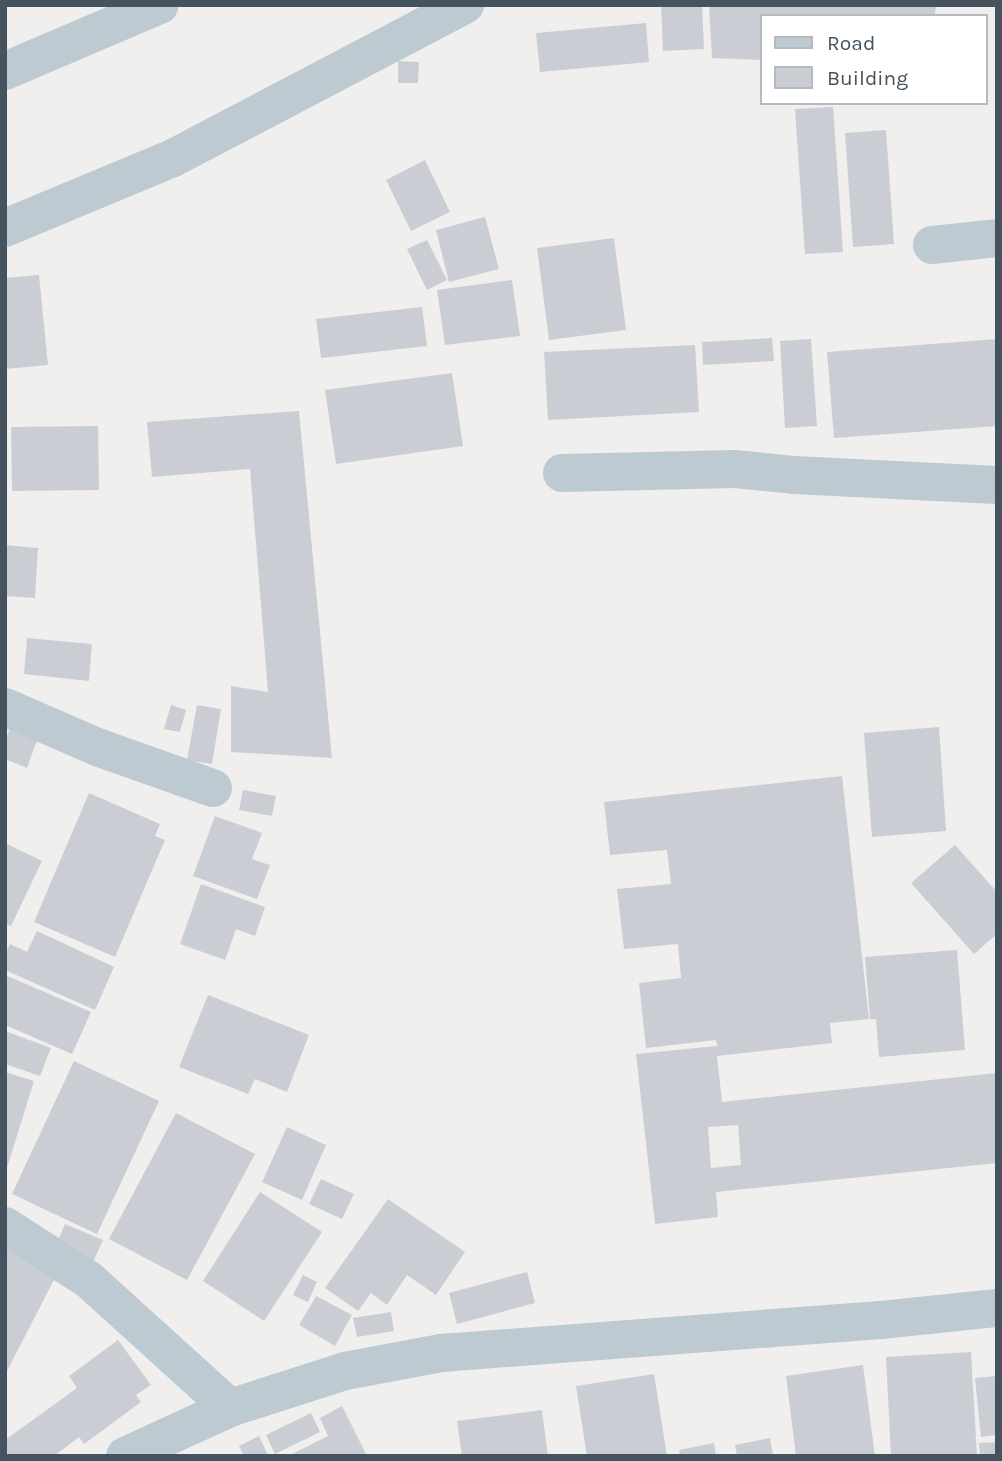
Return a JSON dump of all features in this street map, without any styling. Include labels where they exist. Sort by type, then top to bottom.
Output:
[{"type":"street","points":[[5,71],[160,5]]},
{"type":"street","points":[[5,228],[173,158],[466,5]]},
{"type":"street","points":[[932,245],[997,238]]},
{"type":"street","points":[[562,473],[735,469],[794,475],[997,485]]},
{"type":"street","points":[[5,707],[97,747],[213,788]]},
{"type":"street","points":[[5,1226],[89,1280],[230,1408]]},
{"type":"street","points":[[125,1456],[230,1408],[345,1371],[441,1353],[881,1321],[997,1308]]},
{"type":"building","points":[[661,5],[702,5],[704,49],[663,51]]},
{"type":"building","points":[[709,5],[936,5],[935,14],[760,14],[760,60],[712,58]]},
{"type":"building","points":[[646,23],[649,62],[540,72],[536,33]]},
{"type":"building","points":[[398,61],[419,62],[418,83],[398,83]]},
{"type":"building","points":[[833,107],[843,252],[805,254],[795,109]]},
{"type":"building","points":[[886,130],[894,244],[853,247],[845,133]]},
{"type":"building","points":[[425,160],[450,212],[411,231],[386,180]]},
{"type":"building","points":[[485,217],[499,269],[449,282],[436,230]]},
{"type":"building","points":[[614,238],[626,330],[549,340],[537,248]]},
{"type":"building","points":[[427,240],[447,280],[427,290],[407,249]]},
{"type":"building","points":[[39,275],[48,365],[5,369],[5,278]]},
{"type":"building","points":[[512,280],[520,336],[445,345],[437,290]]},
{"type":"building","points":[[422,307],[427,346],[321,358],[316,319]]},
{"type":"building","points":[[772,338],[774,361],[703,365],[702,342]]},
{"type":"building","points":[[811,339],[817,426],[785,428],[780,341]]},
{"type":"building","points":[[997,339],[997,426],[834,438],[827,352]]},
{"type":"building","points":[[695,345],[699,412],[548,420],[544,352]]},
{"type":"building","points":[[452,373],[463,446],[336,464],[325,390]]},
{"type":"building","points":[[299,411],[332,758],[231,752],[231,686],[268,692],[250,469],[152,477],[147,422]]},
{"type":"building","points":[[98,426],[99,490],[12,491],[11,427]]},
{"type":"building","points":[[5,545],[38,548],[35,598],[5,596]]},
{"type":"building","points":[[27,638],[92,644],[89,681],[24,674]]},
{"type":"building","points":[[171,705],[186,710],[180,732],[164,729]]},
{"type":"building","points":[[197,705],[221,709],[212,764],[187,760]]},
{"type":"building","points":[[12,724],[39,735],[27,768],[5,759],[5,740]]},
{"type":"building","points":[[939,727],[946,831],[872,837],[864,733]]},
{"type":"building","points":[[842,776],[869,1019],[830,1023],[832,1043],[717,1056],[722,1102],[997,1073],[997,1163],[716,1192],[718,1217],[655,1224],[636,1054],[717,1046],[716,1040],[646,1048],[639,983],[681,978],[678,944],[624,949],[617,889],[671,884],[667,850],[610,855],[604,802]],"holes":[[[738,1125],[741,1165],[711,1168],[708,1127]]]},
{"type":"building","points":[[243,790],[276,796],[272,816],[239,810]]},
{"type":"building","points":[[89,793],[160,824],[155,836],[165,840],[115,957],[34,922]]},
{"type":"building","points":[[215,816],[262,833],[252,859],[270,865],[257,899],[193,876]]},
{"type":"building","points":[[5,843],[42,861],[11,926],[5,924]]},
{"type":"building","points":[[955,845],[997,892],[997,934],[974,954],[911,883]]},
{"type":"building","points":[[201,884],[265,907],[255,936],[236,929],[225,960],[180,944]]},
{"type":"building","points":[[37,931],[114,967],[95,1010],[5,970],[5,954],[10,944],[27,952]]},
{"type":"building","points":[[957,950],[965,1050],[879,1057],[876,1019],[870,1019],[865,957]]},
{"type":"building","points":[[5,975],[91,1012],[72,1054],[5,1025]]},
{"type":"building","points":[[208,995],[309,1035],[287,1092],[255,1079],[248,1094],[179,1067]]},
{"type":"building","points":[[5,1031],[51,1048],[40,1076],[5,1064]]},
{"type":"building","points":[[74,1061],[159,1101],[97,1234],[12,1194]]},
{"type":"building","points":[[5,1072],[34,1081],[6,1171],[5,1171]]},
{"type":"building","points":[[176,1113],[255,1154],[187,1280],[109,1239]]},
{"type":"building","points":[[287,1127],[326,1145],[302,1200],[262,1182]]},
{"type":"building","points":[[321,1179],[354,1194],[342,1219],[309,1204]]},
{"type":"building","points":[[260,1192],[322,1232],[264,1321],[203,1281]]},
{"type":"building","points":[[388,1199],[465,1252],[436,1295],[407,1275],[387,1305],[371,1293],[358,1311],[325,1288]]},
{"type":"building","points":[[65,1224],[103,1240],[89,1271],[52,1254]]},
{"type":"building","points":[[5,1245],[58,1272],[5,1375]]},
{"type":"building","points":[[527,1272],[535,1303],[457,1324],[449,1293]]},
{"type":"building","points":[[303,1275],[317,1282],[308,1302],[293,1295]]},
{"type":"building","points":[[316,1296],[352,1315],[335,1346],[299,1325]]},
{"type":"building","points":[[391,1312],[394,1331],[357,1337],[353,1318]]},
{"type":"building","points":[[118,1340],[151,1385],[136,1395],[141,1402],[84,1444],[79,1437],[54,1456],[8,1456],[5,1440],[77,1388],[69,1376]]},
{"type":"building","points":[[971,1352],[977,1456],[891,1456],[886,1357]]},
{"type":"building","points":[[863,1365],[875,1456],[796,1456],[786,1376]]},
{"type":"building","points":[[654,1374],[667,1456],[587,1456],[576,1386]]},
{"type":"building","points":[[995,1376],[997,1435],[981,1437],[975,1378]]},
{"type":"building","points":[[342,1406],[367,1456],[288,1456],[328,1436],[320,1418]]},
{"type":"building","points":[[542,1410],[548,1456],[462,1456],[457,1421]]},
{"type":"building","points":[[311,1413],[320,1432],[275,1454],[266,1435]]},
{"type":"building","points":[[259,1436],[268,1455],[244,1456],[239,1446]]},
{"type":"building","points":[[770,1438],[773,1456],[737,1456],[735,1445]]},
{"type":"building","points":[[997,1442],[997,1456],[980,1456],[979,1443]]},
{"type":"building","points":[[714,1443],[716,1456],[680,1456],[679,1450]]}]
